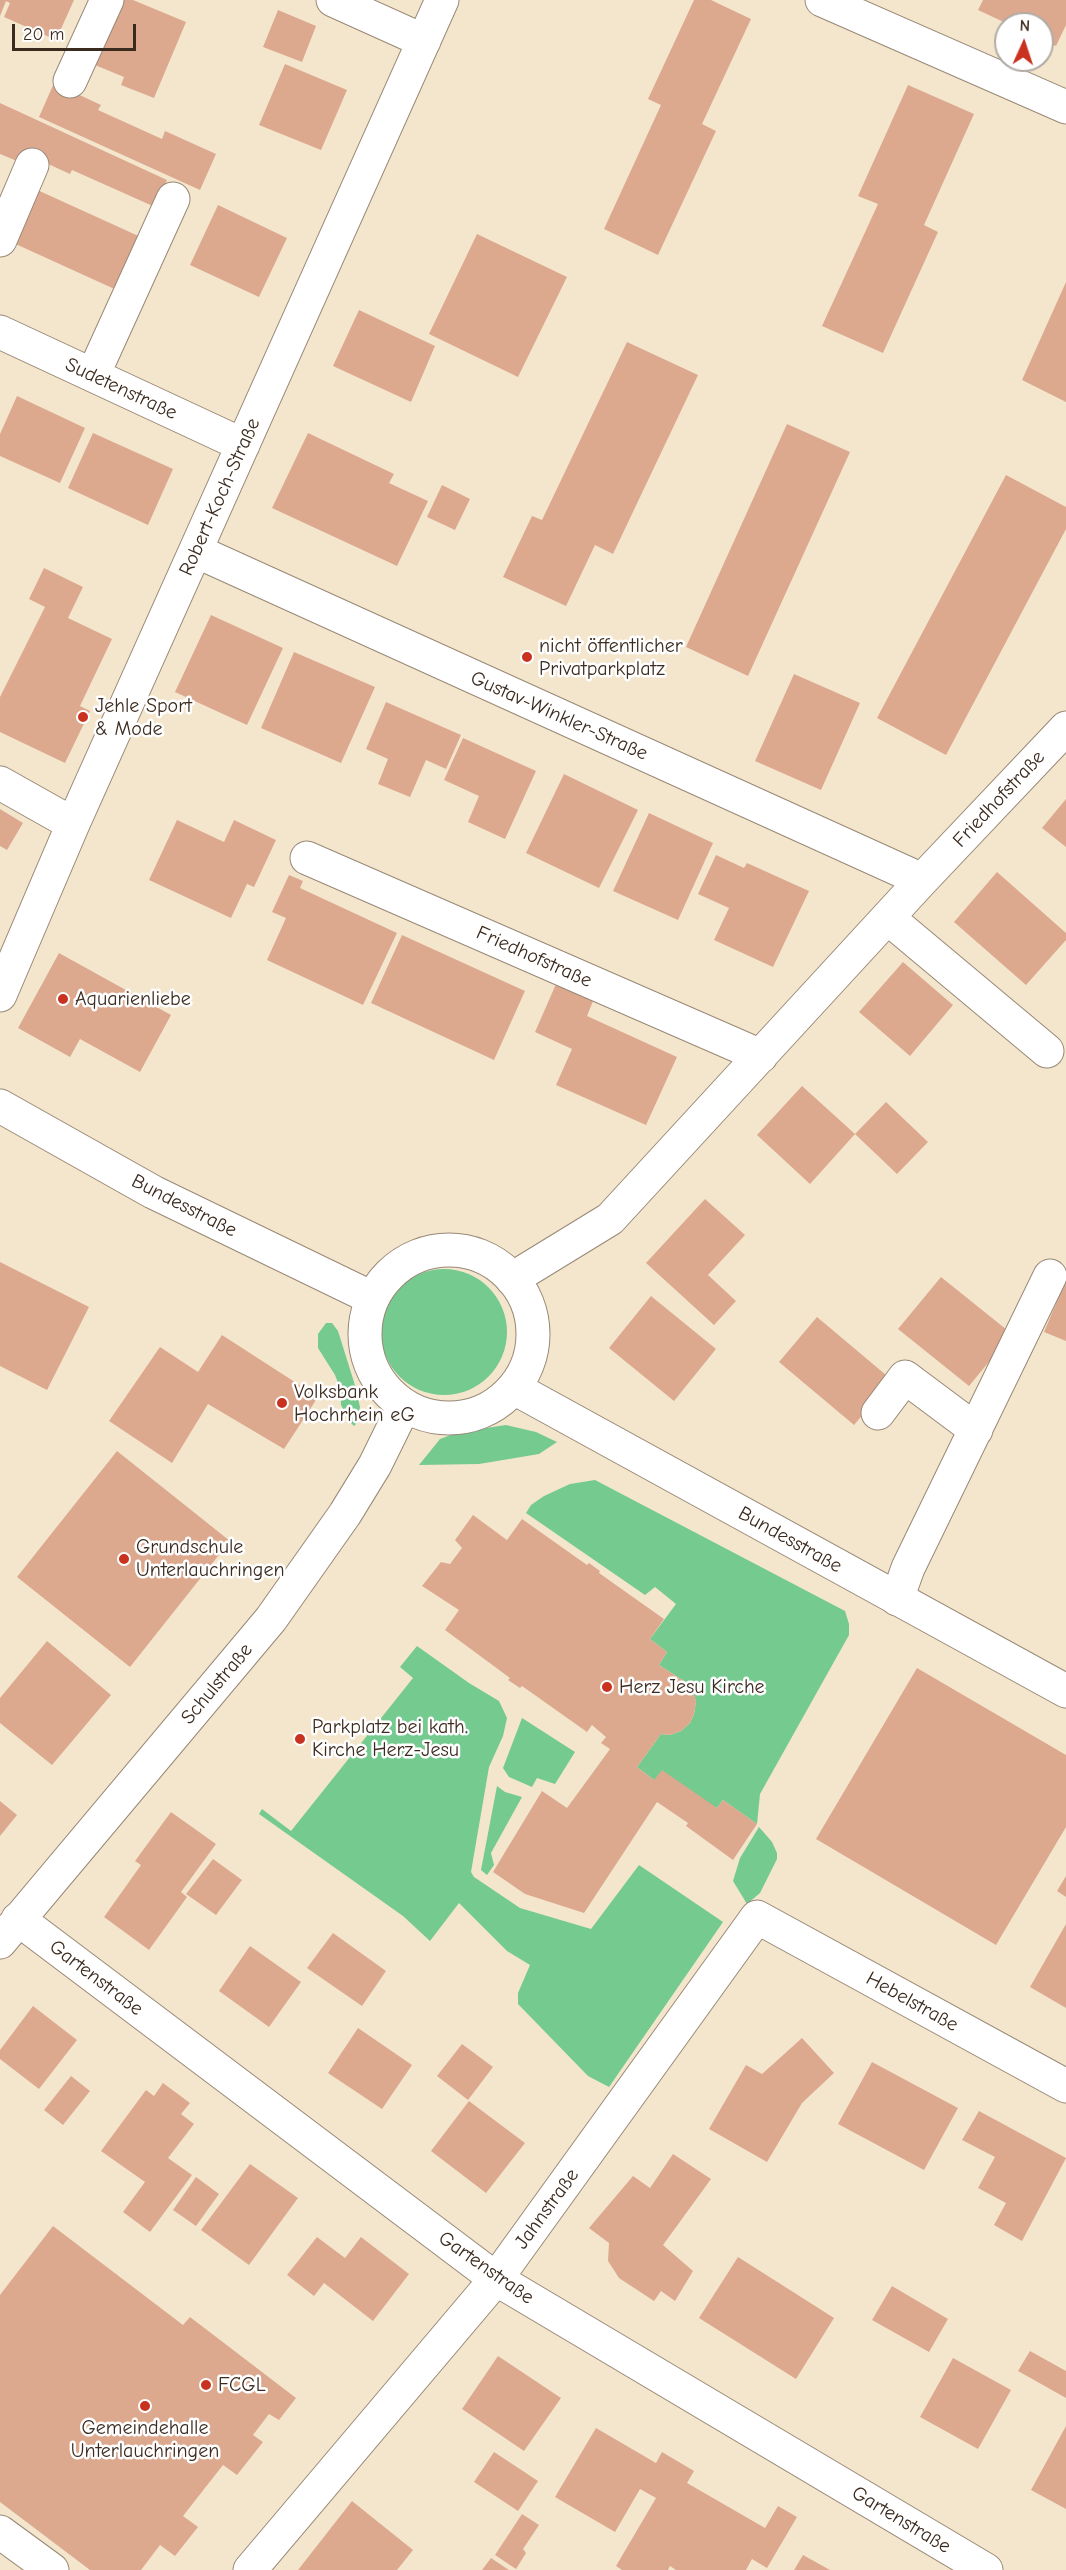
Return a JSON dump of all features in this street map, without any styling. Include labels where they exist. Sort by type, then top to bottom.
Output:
[{"type":"street","points":[[70,81],[107,0]]},
{"type":"street","points":[[333,0],[424,41]]},
{"type":"street","name":"Robert-Koch-Straße","points":[[0,995],[73,824],[442,0]]},
{"type":"street","points":[[822,0],[1066,107]]},
{"type":"street","points":[[0,240],[32,165]]},
{"type":"street","points":[[93,375],[172,198]]},
{"type":"street","name":"Sudetenstraße","points":[[0,332],[243,445]]},
{"type":"street","name":"Gustav-Winkler-Straße","points":[[196,551],[922,880]]},
{"type":"street","name":"Friedhofstraße","points":[[512,1279],[610,1219],[922,880],[1066,728]]},
{"type":"street","points":[[0,783],[73,824]]},
{"type":"street","name":"Friedhofstraße","points":[[307,858],[761,1056]]},
{"type":"street","points":[[888,918],[1047,1051]]},
{"type":"street","name":"Bundesstraße","points":[[0,1106],[153,1192],[372,1298]]},
{"type":"street","points":[[437,1250],[464,1252],[491,1261],[512,1279],[525,1299],[532,1321],[532,1345],[526,1368],[514,1388],[499,1402],[481,1412],[462,1418],[442,1419],[404,1406],[385,1390],[372,1369],[365,1338],[365,1322],[372,1298],[388,1276],[411,1259],[437,1250]]},
{"type":"street","points":[[897,1599],[908,1568],[1050,1276]]},
{"type":"street","points":[[878,1413],[905,1377],[976,1430]]},
{"type":"street","name":"Bundesstraße","points":[[514,1388],[1066,1691]]},
{"type":"street","name":"Schulstraße","points":[[9,1930],[271,1619],[345,1514],[375,1465],[404,1406]]},
{"type":"street","name":"Hebelstraße","points":[[757,1917],[1066,2086]]},
{"type":"street","name":"Jahnstraße","points":[[250,2570],[496,2279],[757,1917]]},
{"type":"street","name":"Gartenstraße","points":[[9,1930],[496,2279],[986,2570]]},
{"type":"street","points":[[0,2532],[52,2570]]},
{"type":"green space","points":[[444,1269],[468,1274],[489,1287],[502,1308],[507,1332],[502,1356],[489,1377],[468,1390],[444,1395],[420,1390],[399,1377],[386,1356],[381,1332],[386,1308],[399,1287],[420,1274]]},
{"type":"green space","points":[[326,1323],[332,1323],[338,1331],[354,1382],[360,1407],[357,1423],[354,1426],[341,1405],[340,1388],[335,1375],[318,1348],[318,1334]]},
{"type":"green space","points":[[506,1425],[536,1432],[557,1442],[539,1454],[479,1464],[419,1465],[440,1439],[459,1432]]},
{"type":"green space","points":[[595,1480],[845,1611],[849,1624],[849,1635],[760,1794],[757,1824],[723,1800],[717,1808],[654,1780],[637,1767],[661,1734],[670,1735],[681,1731],[690,1723],[694,1714],[696,1702],[693,1691],[687,1683],[659,1665],[667,1652],[650,1639],[676,1604],[655,1587],[645,1595],[526,1513],[531,1505],[544,1496],[570,1484]]},
{"type":"green space","points":[[417,1646],[499,1701],[507,1718],[503,1736],[489,1767],[471,1872],[474,1877],[520,1908],[591,1929],[639,1865],[723,1922],[609,2087],[588,2076],[518,2004],[518,1993],[530,1965],[507,1951],[459,1903],[430,1941],[403,1916],[259,1814],[262,1809],[291,1831],[413,1678],[400,1667]]},
{"type":"green space","points":[[522,1718],[575,1752],[555,1784],[537,1778],[532,1787],[509,1777],[503,1768]]},
{"type":"green space","points":[[497,1786],[505,1792],[522,1797],[491,1853],[494,1865],[487,1875],[481,1870]]},
{"type":"green space","points":[[759,1827],[772,1842],[777,1859],[760,1893],[747,1904],[733,1881],[740,1858]]},
{"type":"building","points":[[0,0],[74,0],[56,40],[4,17],[10,3],[6,1],[0,16]]},
{"type":"building","points":[[115,0],[133,0],[186,22],[154,98],[121,85],[124,77],[90,63]]},
{"type":"building","points":[[694,0],[711,0],[751,19],[702,124],[716,131],[658,255],[604,229],[661,105],[648,99]]},
{"type":"building","points":[[983,0],[1066,0],[1066,25],[1056,46],[1054,45],[1054,12],[994,12],[994,17],[978,10]]},
{"type":"building","points":[[278,10],[316,26],[302,62],[263,47]]},
{"type":"building","points":[[285,64],[347,90],[321,150],[259,125]]},
{"type":"building","points":[[54,83],[101,105],[98,110],[162,139],[165,131],[216,154],[200,190],[39,117]]},
{"type":"building","points":[[908,85],[974,114],[924,225],[938,232],[883,353],[822,326],[878,204],[858,196]]},
{"type":"building","points":[[0,103],[167,180],[155,207],[72,170],[70,174],[22,152],[17,161],[0,154]]},
{"type":"building","points":[[33,188],[145,239],[121,292],[9,241]]},
{"type":"building","points":[[218,205],[287,238],[259,297],[190,265]]},
{"type":"building","points":[[477,234],[567,277],[518,377],[429,334]]},
{"type":"building","points":[[1066,282],[1066,402],[1022,380]]},
{"type":"building","points":[[359,310],[435,346],[411,402],[333,366]]},
{"type":"building","points":[[627,342],[698,375],[613,554],[595,545],[566,606],[503,577],[532,516],[542,520]]},
{"type":"building","points":[[17,396],[85,428],[60,483],[0,456],[0,434]]},
{"type":"building","points":[[787,424],[850,452],[748,676],[686,647]]},
{"type":"building","points":[[93,433],[173,469],[148,525],[68,488]]},
{"type":"building","points":[[308,433],[394,474],[389,483],[428,501],[397,566],[272,508]]},
{"type":"building","points":[[1006,475],[1066,507],[1066,529],[946,755],[877,718]]},
{"type":"building","points":[[442,485],[470,499],[455,530],[427,517]]},
{"type":"building","points":[[44,568],[83,587],[68,618],[112,639],[80,706],[90,711],[65,763],[0,732],[0,697],[45,607],[29,599]]},
{"type":"building","points":[[211,615],[283,648],[247,725],[175,692]]},
{"type":"building","points":[[294,652],[375,687],[341,763],[261,728]]},
{"type":"building","points":[[794,674],[860,703],[821,790],[755,761]]},
{"type":"building","points":[[386,702],[461,735],[446,769],[426,760],[410,797],[378,784],[388,759],[366,749]]},
{"type":"building","points":[[463,738],[536,771],[505,839],[468,822],[479,796],[444,780]]},
{"type":"building","points":[[564,774],[638,810],[599,888],[526,853]]},
{"type":"building","points":[[1066,799],[1066,847],[1042,828]]},
{"type":"building","points":[[0,809],[23,823],[7,850],[0,846]]},
{"type":"building","points":[[649,813],[713,843],[678,920],[613,891]]},
{"type":"building","points":[[177,820],[224,842],[234,820],[276,840],[254,887],[247,884],[231,918],[149,880]]},
{"type":"building","points":[[716,855],[744,868],[747,863],[809,891],[773,967],[714,940],[729,908],[698,894]]},
{"type":"building","points":[[997,872],[1066,933],[1066,940],[1026,985],[954,922]]},
{"type":"building","points":[[289,875],[303,881],[300,888],[397,933],[363,1005],[267,960],[286,918],[272,912]]},
{"type":"building","points":[[402,935],[525,991],[494,1060],[371,1003]]},
{"type":"building","points":[[59,953],[171,1015],[140,1072],[80,1039],[70,1057],[18,1028]]},
{"type":"building","points":[[903,962],[953,1005],[910,1056],[859,1012]]},
{"type":"building","points":[[556,984],[593,1001],[587,1016],[677,1057],[646,1125],[556,1085],[572,1049],[535,1032]]},
{"type":"building","points":[[802,1086],[855,1134],[810,1184],[757,1135]]},
{"type":"building","points":[[886,1102],[928,1142],[897,1174],[855,1134]]},
{"type":"building","points":[[705,1199],[745,1235],[708,1275],[736,1301],[714,1325],[646,1263]]},
{"type":"building","points":[[0,1262],[89,1307],[47,1390],[0,1366]]},
{"type":"building","points":[[941,1277],[1012,1334],[969,1386],[898,1329]]},
{"type":"building","points":[[1066,1280],[1066,1341],[1044,1332]]},
{"type":"building","points":[[651,1296],[716,1349],[674,1401],[609,1348]]},
{"type":"building","points":[[817,1317],[892,1380],[854,1425],[779,1362]]},
{"type":"building","points":[[222,1335],[318,1397],[284,1449],[208,1404],[172,1463],[109,1421],[160,1347],[198,1372]]},
{"type":"building","name":"Grundschule Unterlauchringen","points":[[117,1451],[230,1541],[130,1667],[17,1577]]},
{"type":"building","name":"Herz Jesu Kirche","points":[[473,1515],[507,1540],[522,1519],[587,1565],[589,1563],[600,1571],[599,1573],[664,1619],[650,1639],[667,1652],[659,1665],[687,1683],[693,1691],[696,1702],[694,1714],[690,1723],[681,1731],[670,1735],[661,1734],[637,1767],[654,1780],[662,1770],[717,1808],[723,1800],[757,1824],[733,1860],[686,1826],[688,1823],[657,1802],[584,1913],[525,1894],[493,1872],[542,1791],[567,1808],[610,1749],[601,1743],[606,1737],[592,1725],[587,1732],[522,1686],[520,1688],[508,1680],[510,1678],[445,1630],[459,1610],[422,1586],[441,1562],[450,1564],[462,1548],[455,1540]]},
{"type":"building","points":[[47,1641],[111,1695],[52,1765],[0,1723],[0,1698]]},
{"type":"building","points":[[917,1668],[1066,1755],[1066,1827],[996,1945],[816,1839]]},
{"type":"building","points":[[0,1801],[17,1815],[0,1836]]},
{"type":"building","points":[[171,1812],[216,1844],[181,1892],[187,1897],[149,1950],[104,1917],[141,1865],[135,1861]]},
{"type":"building","points":[[213,1859],[242,1880],[216,1915],[186,1894]]},
{"type":"building","points":[[1066,1876],[1066,1897],[1057,1891]]},
{"type":"building","points":[[1066,1924],[1066,2008],[1030,1987]]},
{"type":"building","points":[[333,1933],[386,1971],[362,2006],[307,1968]]},
{"type":"building","points":[[250,1946],[301,1982],[269,2027],[219,1991]]},
{"type":"building","points":[[33,2006],[77,2040],[39,2089],[0,2059],[0,2050]]},
{"type":"building","points":[[358,2028],[412,2065],[382,2109],[328,2073]]},
{"type":"building","points":[[802,2038],[834,2073],[802,2103],[767,2162],[709,2129],[746,2065],[762,2074]]},
{"type":"building","points":[[462,2044],[493,2067],[468,2100],[437,2076]]},
{"type":"building","points":[[872,2062],[958,2108],[924,2170],[838,2124]]},
{"type":"building","points":[[71,2076],[90,2091],[63,2125],[44,2110]]},
{"type":"building","points":[[163,2083],[190,2103],[181,2114],[194,2124],[168,2158],[192,2175],[150,2232],[123,2212],[145,2182],[101,2151],[146,2090],[154,2096]]},
{"type":"building","points":[[469,2101],[525,2143],[486,2193],[431,2151]]},
{"type":"building","points":[[979,2111],[1066,2158],[1022,2241],[994,2225],[1006,2203],[978,2188],[995,2157],[962,2140]]},
{"type":"building","points":[[673,2154],[711,2179],[663,2245],[693,2271],[675,2301],[661,2291],[654,2301],[619,2278],[608,2261],[609,2243],[589,2228],[633,2176],[650,2188]]},
{"type":"building","points":[[250,2164],[298,2198],[249,2265],[201,2230]]},
{"type":"building","points":[[196,2177],[219,2194],[196,2226],[173,2210]]},
{"type":"building","name":"Gemeindehalle Unterlauchringen","points":[[53,2226],[183,2325],[190,2317],[296,2398],[279,2420],[269,2414],[253,2435],[263,2442],[237,2475],[223,2465],[183,2516],[198,2527],[175,2556],[160,2545],[141,2570],[90,2570],[0,2502],[0,2295]]},
{"type":"building","points":[[317,2237],[345,2258],[361,2237],[409,2274],[373,2321],[324,2283],[314,2296],[287,2275]]},
{"type":"building","points":[[738,2257],[834,2318],[796,2379],[699,2318]]},
{"type":"building","points":[[892,2286],[948,2319],[929,2352],[872,2320]]},
{"type":"building","points":[[1030,2351],[1066,2371],[1066,2398],[1018,2371]]},
{"type":"building","points":[[498,2356],[561,2398],[524,2451],[462,2409]]},
{"type":"building","points":[[953,2358],[1011,2390],[978,2449],[920,2417]]},
{"type":"building","points":[[1066,2426],[1066,2509],[1031,2490]]},
{"type":"building","points":[[596,2428],[656,2463],[662,2452],[694,2471],[687,2483],[765,2528],[778,2506],[797,2517],[767,2568],[752,2559],[746,2570],[676,2570],[670,2566],[668,2570],[622,2570],[616,2566],[656,2498],[640,2489],[615,2532],[555,2497]]},
{"type":"building","points":[[494,2452],[538,2481],[518,2511],[474,2482]]},
{"type":"building","points":[[352,2501],[413,2550],[397,2570],[298,2570]]},
{"type":"building","points":[[522,2514],[539,2525],[523,2549],[526,2553],[516,2569],[495,2555]]},
{"type":"building","points":[[803,2555],[830,2570],[794,2570]]},
{"type":"building","points":[[491,2558],[509,2570],[482,2570]]},
{"type":"place","name":"nicht öffentlicher Privatparkplatz","points":[[527,657]]},
{"type":"place","name":"Jehle Sport & Mode","points":[[83,717]]},
{"type":"place","name":"Aquarienliebe","points":[[63,999]]},
{"type":"place","name":"Volksbank Hochrhein eG","points":[[282,1403]]},
{"type":"place","name":"Grundschule Unterlauchringen","points":[[124,1559]]},
{"type":"place","name":"Herz Jesu Kirche","points":[[607,1687]]},
{"type":"place","name":"Parkplatz bei kath. Kirche Herz-Jesu","points":[[300,1739]]},
{"type":"place","name":"FCGL","points":[[206,2385]]},
{"type":"place","name":"Gemeindehalle Unterlauchringen","points":[[145,2406]]}]
